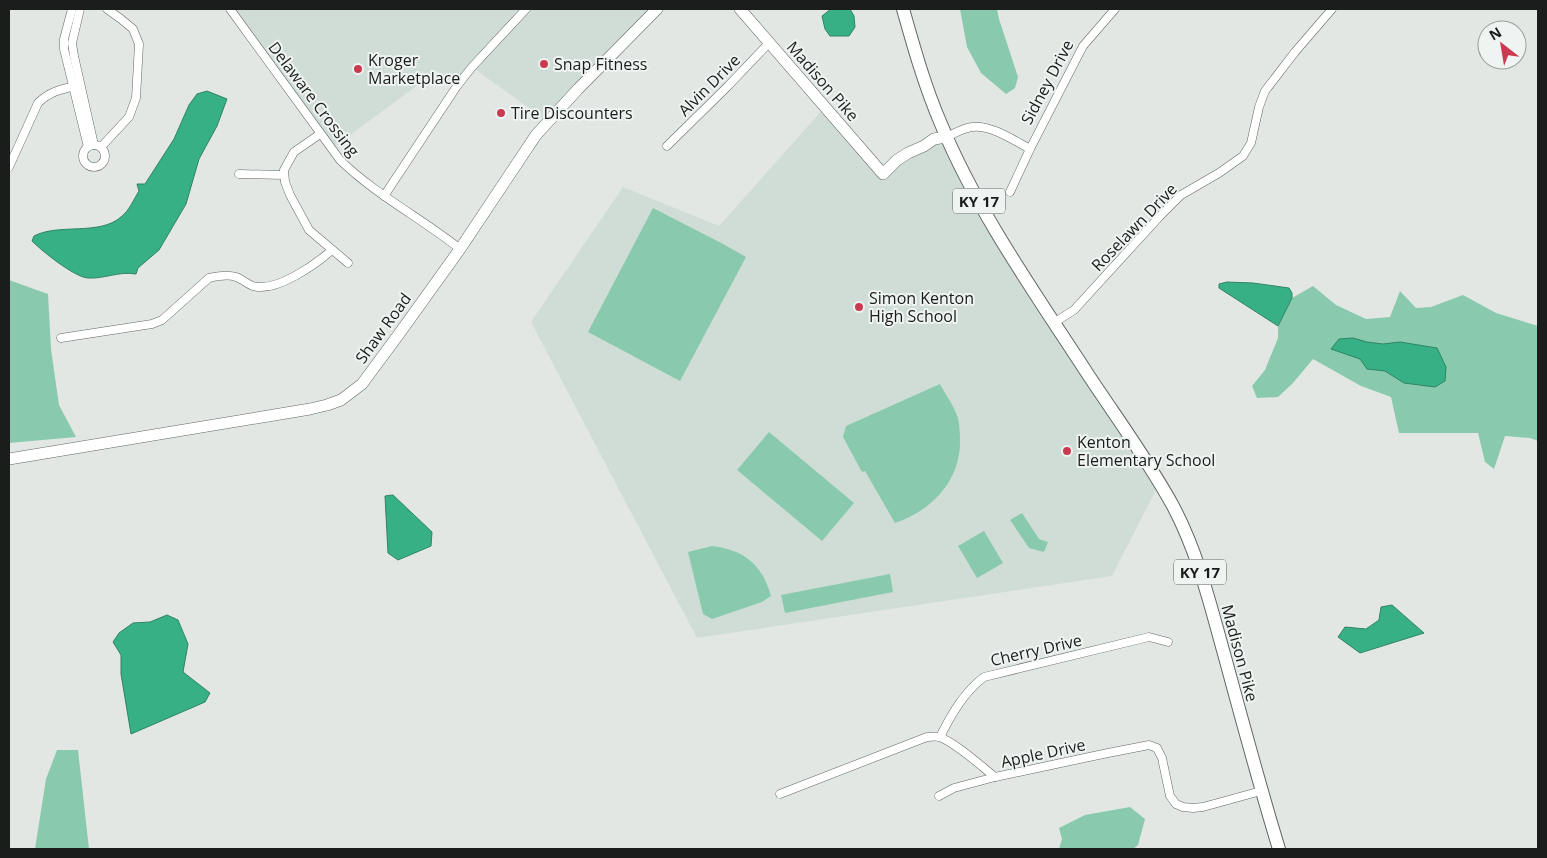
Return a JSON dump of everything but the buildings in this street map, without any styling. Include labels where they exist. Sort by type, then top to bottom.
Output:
[{"type":"main road","name":"Shaw Road","points":[[9,459],[310,409],[341,400],[362,384],[374,369],[460,248],[536,135],[578,89],[657,9]]},
{"type":"main road","name":"Madison Pike","points":[[740,9],[882,174]]},
{"type":"main road","name":"KY 17","points":[[903,9],[916,57],[946,137],[994,227],[1055,322]]},
{"type":"main road","name":"Sidney Drive","points":[[882,174],[897,160],[934,139],[946,137]]},
{"type":"main road","name":"Madison Pike","points":[[1055,322],[1148,463],[1191,544],[1210,603],[1261,791],[1279,849]]},
{"type":"street","points":[[72,9],[64,39],[66,61],[77,86],[95,146],[129,117],[136,98],[139,44],[133,30],[122,19],[107,9]]},
{"type":"street","points":[[77,86],[72,42],[80,9]]},
{"type":"street","name":"Delaware Crossing","points":[[230,9],[331,149],[346,166],[384,196],[460,248]]},
{"type":"street","points":[[384,196],[457,86],[472,67],[526,9]]},
{"type":"street","name":"Sidney Drive","points":[[1010,192],[1083,46],[1115,9]]},
{"type":"street","name":"Roselawn Drive","points":[[1055,322],[1074,310],[1181,195],[1219,173],[1243,156],[1251,144],[1259,107],[1265,91],[1332,9]]},
{"type":"street","name":"Alvin Drive","points":[[667,146],[769,43]]},
{"type":"street","points":[[9,167],[38,103],[45,96],[57,90],[77,86]]},
{"type":"street","name":"Sidney Drive","points":[[946,137],[971,127],[980,126],[990,128],[1030,149]]},
{"type":"street","points":[[320,134],[294,152],[284,170],[284,182],[309,230],[348,263]]},
{"type":"street","points":[[239,174],[284,175]]},
{"type":"street","points":[[61,338],[152,324],[162,320],[209,278],[218,275],[235,276],[255,286],[275,286],[318,263],[332,250]]},
{"type":"street","name":"Cherry Drive","points":[[940,737],[949,719],[969,689],[984,677],[1149,637],[1168,642]]},
{"type":"street","points":[[780,794],[927,738],[940,737]]},
{"type":"street","name":"Apple Drive","points":[[940,737],[958,748],[996,777],[1108,752],[1149,745],[1157,748],[1162,758],[1170,796],[1176,804],[1183,808],[1203,807],[1261,791]]},
{"type":"street","points":[[939,796],[954,788],[996,777]]},
{"type":"shaded area","points":[[225,9],[657,9],[548,122],[472,67],[457,86],[437,71],[331,149]]},
{"type":"shaded area","points":[[831,9],[850,9],[854,16],[855,27],[849,36],[830,36],[825,29],[822,16]]},
{"type":"shaded area","points":[[960,9],[997,9],[1018,77],[1015,88],[1006,94],[981,73],[967,47]]},
{"type":"shaded area","points":[[207,91],[227,99],[217,126],[199,159],[186,204],[159,250],[138,268],[136,274],[130,273],[94,278],[82,277],[59,263],[32,241],[34,236],[44,232],[102,226],[112,223],[121,217],[139,191],[137,184],[145,184],[174,139],[189,105],[197,94]]},
{"type":"shaded area","points":[[825,107],[882,173],[946,137],[959,164],[1160,482],[1112,576],[697,638],[531,322],[623,187],[719,226]]},
{"type":"shaded area","points":[[653,208],[746,257],[680,381],[588,332]]},
{"type":"shaded area","points":[[9,280],[48,294],[51,349],[59,405],[76,437],[9,443]]},
{"type":"shaded area","points":[[1227,282],[1253,283],[1289,288],[1292,298],[1278,326],[1219,288],[1219,284]]},
{"type":"shaded area","points":[[1313,286],[1336,305],[1366,319],[1390,317],[1400,291],[1416,308],[1431,307],[1463,295],[1496,313],[1538,326],[1538,441],[1530,438],[1505,436],[1494,469],[1485,462],[1478,433],[1399,433],[1391,397],[1361,386],[1313,359],[1293,383],[1278,397],[1257,398],[1252,386],[1265,370],[1278,338],[1278,326],[1292,298]]},
{"type":"shaded area","points":[[1353,338],[1383,344],[1400,342],[1437,348],[1446,367],[1445,381],[1435,387],[1404,383],[1385,371],[1367,369],[1360,359],[1331,349],[1339,339]]},
{"type":"shaded area","points":[[940,384],[959,421],[960,445],[954,472],[948,484],[930,503],[908,518],[895,523],[865,471],[862,472],[843,437],[846,426]]},
{"type":"shaded area","points":[[769,432],[854,503],[822,541],[737,470]]},
{"type":"shaded area","points":[[393,495],[432,532],[431,546],[398,560],[388,553],[385,496]]},
{"type":"shaded area","points":[[1022,513],[1039,539],[1048,542],[1044,552],[1029,548],[1010,520]]},
{"type":"shaded area","points":[[984,531],[1003,563],[977,578],[958,546]]},
{"type":"shaded area","points":[[712,546],[733,551],[750,560],[762,575],[771,596],[762,602],[712,619],[703,614],[688,552]]},
{"type":"shaded area","points":[[890,574],[893,592],[785,613],[781,595]]},
{"type":"shaded area","points":[[1392,605],[1424,633],[1360,653],[1338,637],[1345,627],[1366,629],[1379,620],[1381,607]]},
{"type":"shaded area","points":[[167,615],[178,620],[188,644],[183,672],[210,693],[205,702],[131,734],[121,674],[121,655],[113,642],[119,633],[133,623],[150,622]]},
{"type":"shaded area","points":[[57,750],[78,750],[89,849],[35,849],[46,779]]},
{"type":"shaded area","points":[[1130,807],[1145,819],[1138,845],[1133,849],[1059,849],[1062,839],[1059,828],[1085,815]]},
{"type":"place","name":"Snap Fitness","points":[[544,64]]},
{"type":"place","name":"Kroger Marketplace","points":[[358,69]]},
{"type":"place","name":"Tire Discounters","points":[[501,113]]},
{"type":"place","name":"Simon Kenton High School","points":[[859,307]]},
{"type":"place","name":"Kenton Elementary School","points":[[1067,451]]}]
